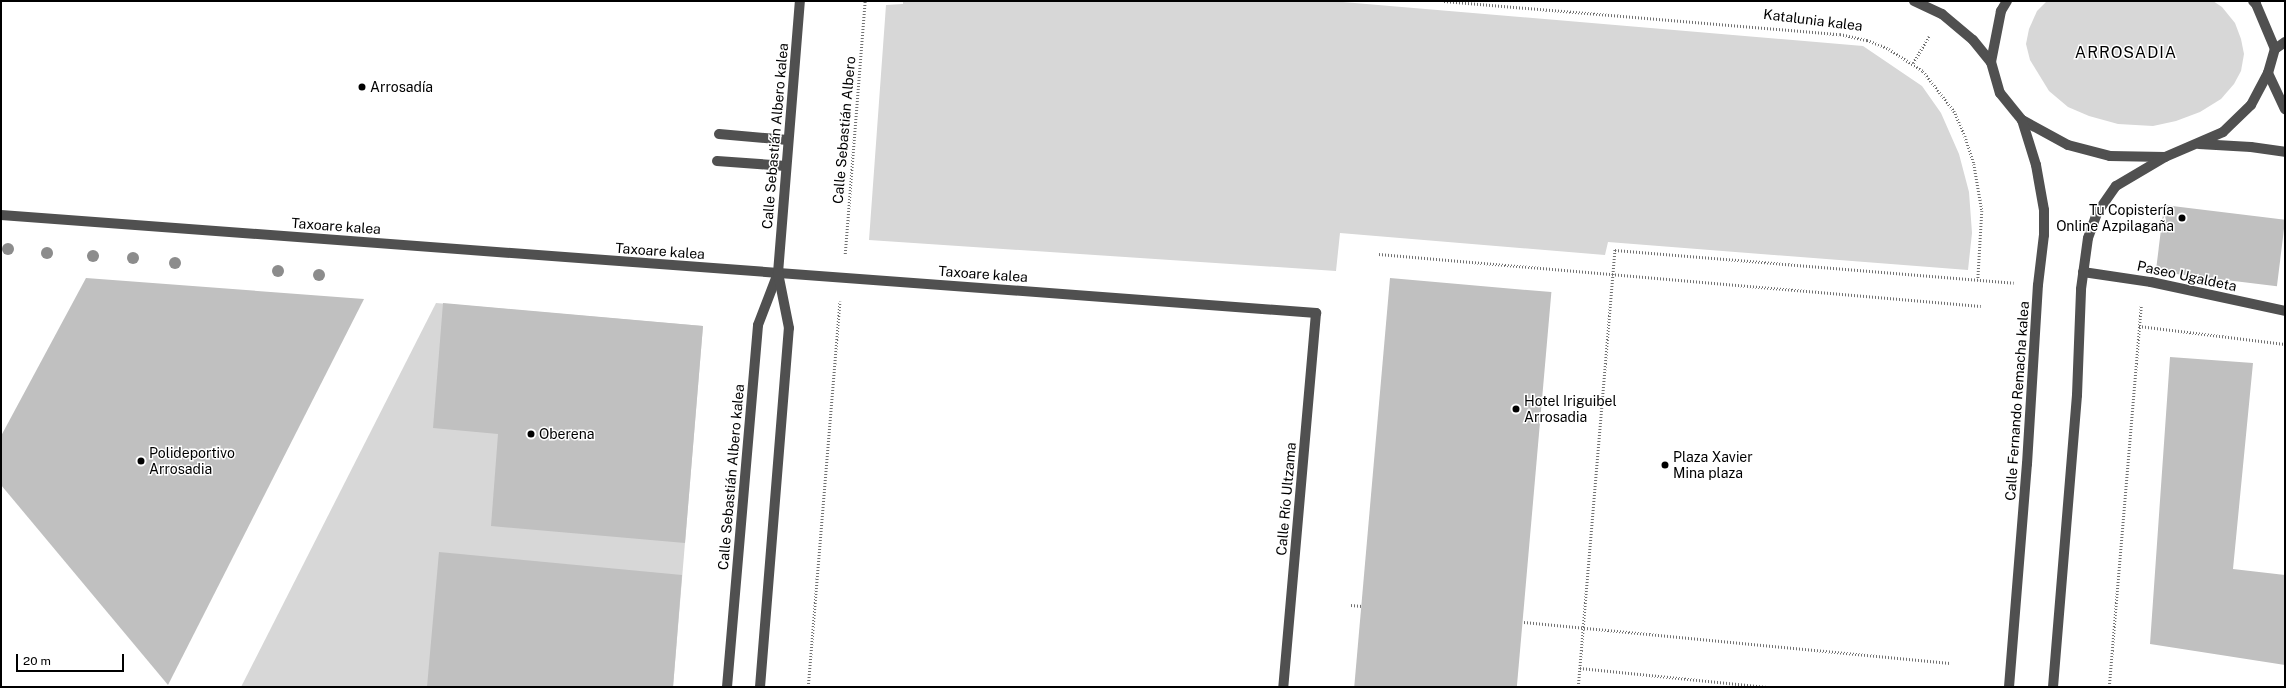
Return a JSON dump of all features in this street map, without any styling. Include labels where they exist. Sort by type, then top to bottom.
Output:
[{"type":"street","name":"Calle Sebastián Albero kalea","points":[[760,687],[789,328],[778,273],[800,1]]},
{"type":"street","points":[[1914,1],[1942,14],[1973,40],[1991,62],[2000,93],[2022,120],[2068,145],[2110,156],[2164,157]]},
{"type":"street","points":[[1991,62],[2001,11],[2007,1]]},
{"type":"street","points":[[2252,1],[2256,4],[2275,49]]},
{"type":"street","points":[[2053,687],[2077,395],[2083,272],[2088,238],[2097,213],[2116,186],[2164,157],[2223,132],[2251,105],[2268,73],[2275,49],[2285,42]]},
{"type":"street","points":[[2268,73],[2285,109]]},
{"type":"street","name":"Calle Fernando Remacha kalea","points":[[2009,687],[2027,464],[2038,286],[2044,235],[2044,210],[2036,165],[2022,120]]},
{"type":"street","points":[[719,134],[788,140]]},
{"type":"street","points":[[2197,144],[2285,152]]},
{"type":"street","points":[[717,161],[786,166]]},
{"type":"street","name":"Taxoare kalea","points":[[1,215],[1316,313]]},
{"type":"street","name":"Paseo Ugaldeta","points":[[2083,272],[2152,282],[2285,311]]},
{"type":"street","name":"Calle Sebastián Albero kalea","points":[[727,687],[758,325],[778,273]]},
{"type":"street","name":"Calle Río Ultzama","points":[[1283,687],[1316,313]]},
{"type":"path","name":"Calle Sebastián Albero","points":[[844,261],[865,1]]},
{"type":"path","name":"Katalunia kalea","points":[[1444,1],[1840,34],[1867,40],[1889,49],[1923,71],[1954,111],[1965,136],[1974,164],[1982,211],[1978,280]]},
{"type":"path","points":[[1578,687],[1615,250],[2038,286]]},
{"type":"path","points":[[1379,254],[1613,273],[1981,306]]},
{"type":"path","points":[[808,687],[841,299]]},
{"type":"path","points":[[2109,687],[2141,304]]},
{"type":"path","points":[[2139,326],[2285,344]]},
{"type":"path","points":[[1351,605],[1362,606]]},
{"type":"path","points":[[1524,622],[1950,663]]},
{"type":"path","points":[[1580,668],[1767,687]]},
{"type":"shaded area","points":[[903,1],[1331,1],[1863,46],[1922,86],[1941,113],[1959,154],[1969,192],[1972,233],[1968,270],[1608,242],[1605,255],[1340,233],[1336,271],[869,240],[886,5],[903,4]]},
{"type":"shaded area","points":[[2047,1],[2213,1],[2222,7],[2235,23],[2241,39],[2244,54],[2241,71],[2234,84],[2221,99],[2200,112],[2176,121],[2153,126],[2118,124],[2089,116],[2068,107],[2049,91],[2030,60],[2026,44],[2029,29],[2037,11]]},
{"type":"shaded area","name":"Oberena","points":[[436,303],[703,326],[673,687],[241,687]]},
{"type":"building","points":[[2164,205],[2285,220],[2277,286],[2156,272]]},
{"type":"building","name":"Polideportivo Arrosadia","points":[[86,278],[364,299],[168,685],[1,485],[1,436]]},
{"type":"building","points":[[1390,278],[1551,292],[1517,687],[1354,686]]},
{"type":"building","points":[[443,303],[703,326],[685,543],[491,526],[498,434],[433,428]]},
{"type":"building","points":[[2170,357],[2253,363],[2233,569],[2285,575],[2285,665],[2150,644]]},
{"type":"building","points":[[439,552],[682,575],[673,687],[427,687]]},
{"type":"place","name":"Arrosadía","points":[[362,87]]},
{"type":"place","name":"Tu Copistería Online Azpilagaña","points":[[2182,218]]},
{"type":"place","name":"Hotel Iriguibel Arrosadia","points":[[1516,409]]},
{"type":"place","name":"Oberena","points":[[531,434]]},
{"type":"place","name":"Polideportivo Arrosadia","points":[[141,461]]},
{"type":"place","name":"Plaza Xavier Mina plaza","points":[[1665,465]]},
{"type":"district","name":"ARROSADIA","points":[[2126,53]]}]
